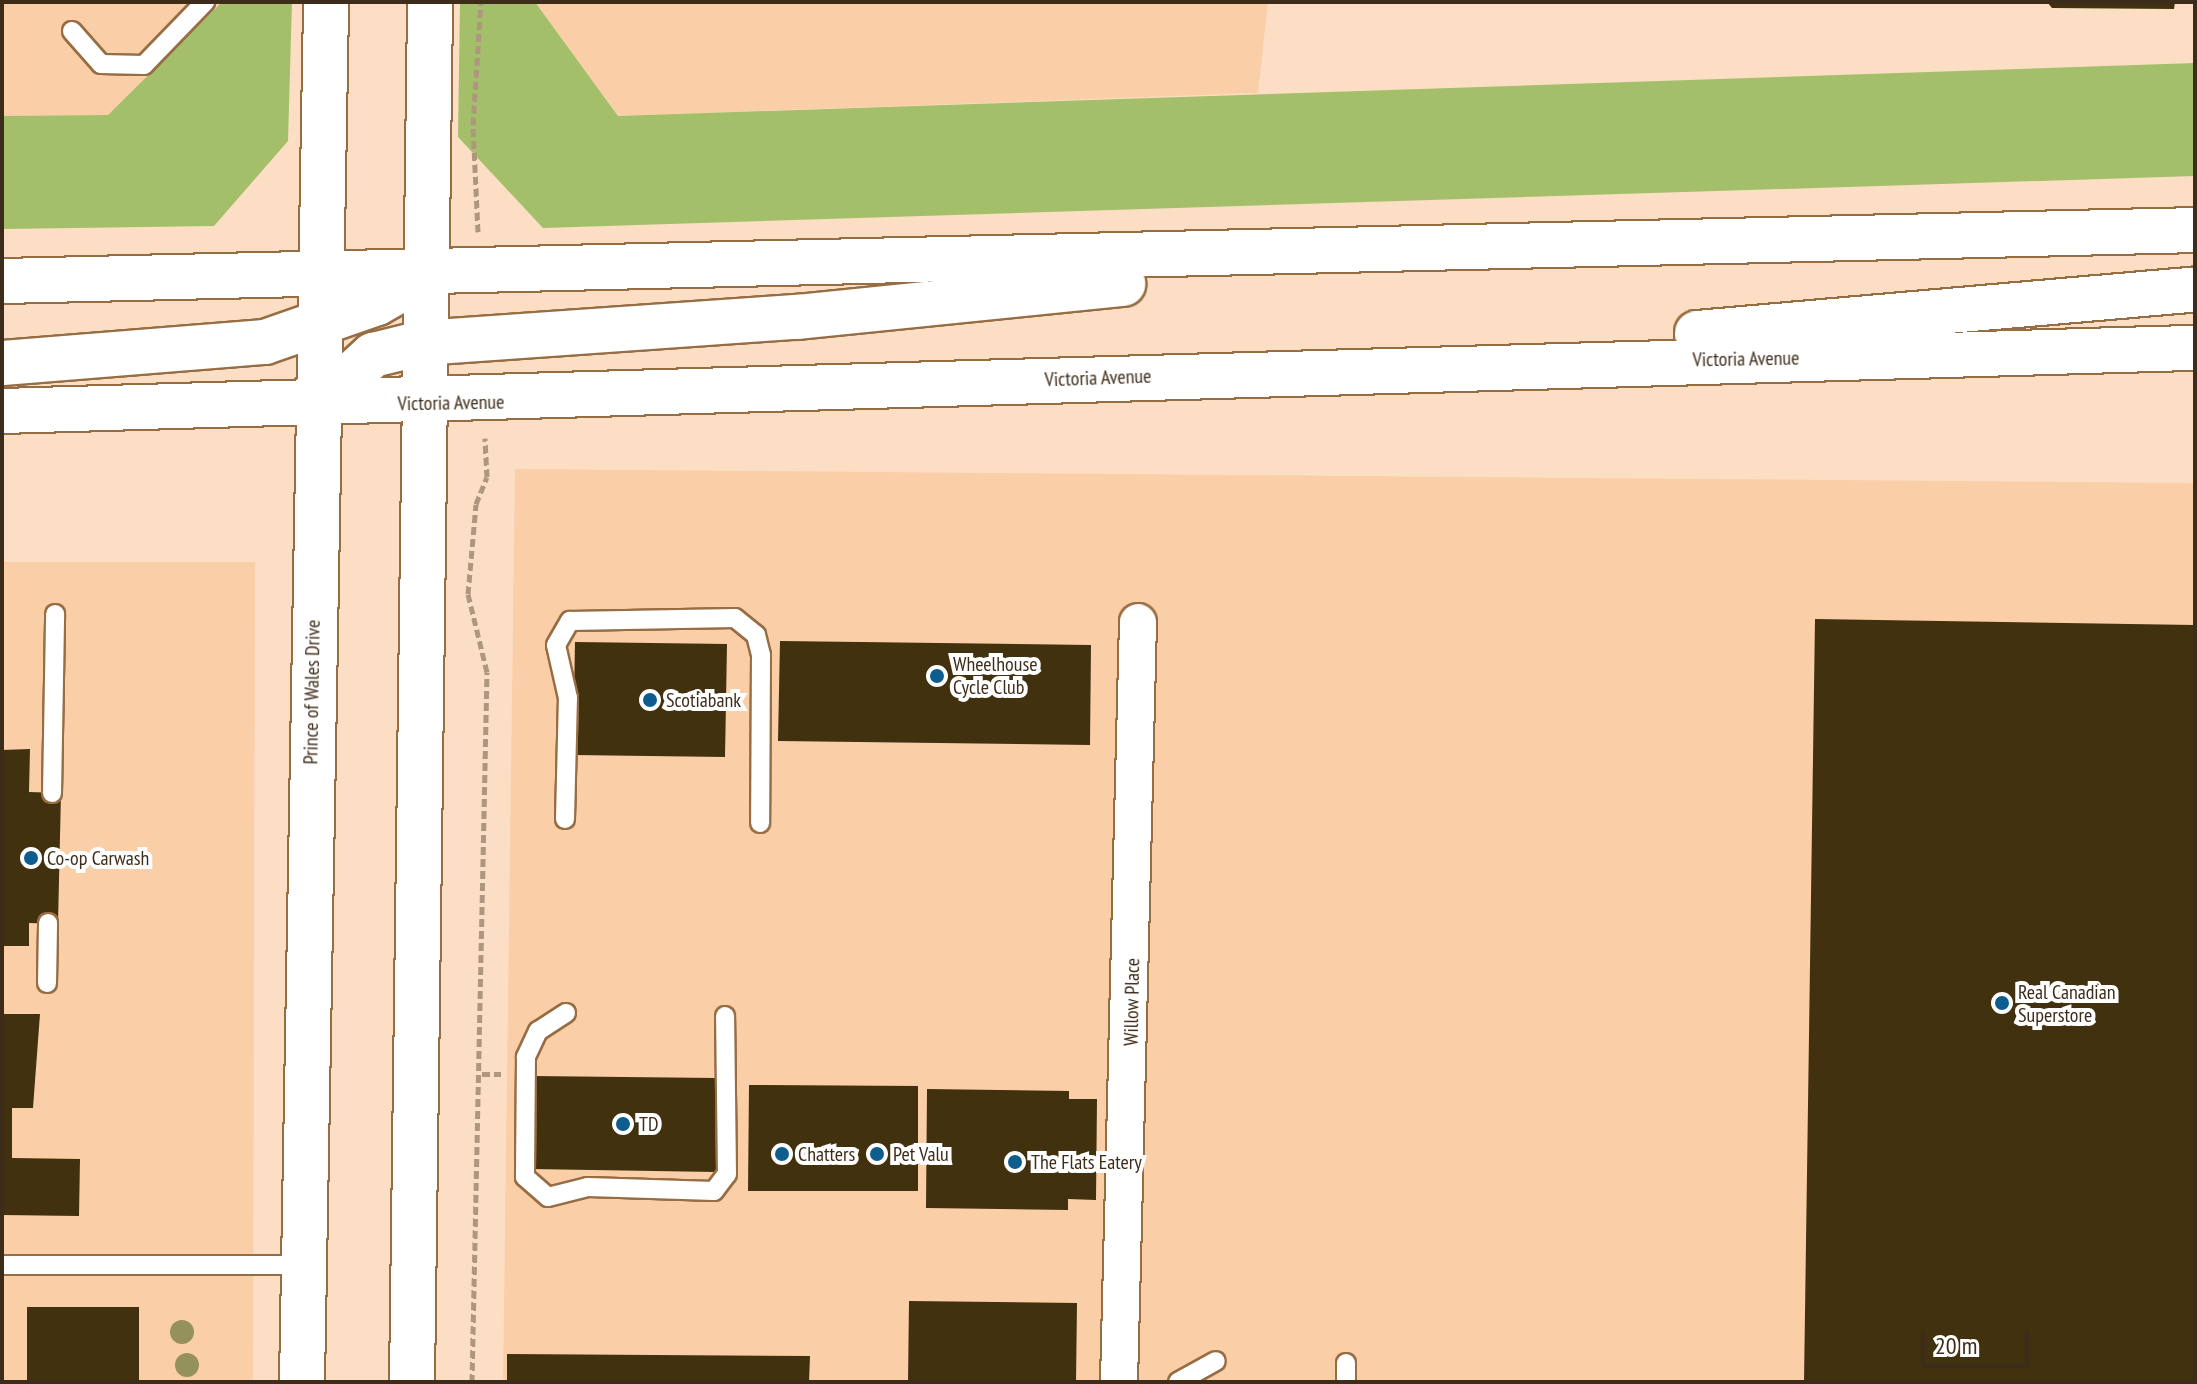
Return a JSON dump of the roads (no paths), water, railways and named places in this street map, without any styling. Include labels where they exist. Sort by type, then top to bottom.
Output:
[{"type":"main road","name":"Prince of Wales Drive","points":[[302,1382],[318,276],[326,2]]},
{"type":"main road","points":[[412,1382],[420,404],[430,2]]},
{"type":"main road","points":[[2,281],[477,275],[2195,230]]},
{"type":"main road","points":[[317,406],[373,355],[422,343],[798,317],[1474,249]]},
{"type":"main road","points":[[2,363],[265,342],[318,328],[425,276]]},
{"type":"main road","points":[[1365,367],[2195,289]]},
{"type":"main road","name":"Victoria Avenue","points":[[2,411],[483,403],[1365,367],[2195,348]]},
{"type":"street","name":"Willow Place","points":[[1119,1382],[1138,622]]},
{"type":"lane","points":[[72,31],[101,64],[144,65],[205,2]]},
{"type":"lane","points":[[52,793],[55,614]]},
{"type":"lane","points":[[565,819],[568,698],[556,645],[570,621],[735,618],[756,635],[761,655],[760,823]]},
{"type":"lane","points":[[47,983],[48,923]]},
{"type":"lane","points":[[566,1013],[538,1031],[526,1057],[525,1177],[548,1197],[588,1187],[714,1191],[727,1174],[725,1016]]},
{"type":"lane","points":[[2,1265],[302,1265]]},
{"type":"lane","points":[[1178,1382],[1216,1361]]},
{"type":"place","name":"Wheelhouse Cycle Club","points":[[937,676]]},
{"type":"place","name":"Scotiabank","points":[[650,700]]},
{"type":"place","name":"Co-op Carwash","points":[[31,858]]},
{"type":"place","name":"Real Canadian Superstore","points":[[2002,1003]]},
{"type":"place","name":"TD","points":[[623,1124]]},
{"type":"place","name":"Chatters","points":[[782,1154]]},
{"type":"place","name":"Pet Valu","points":[[877,1154]]},
{"type":"place","name":"The Flats Eatery","points":[[1015,1162]]}]
